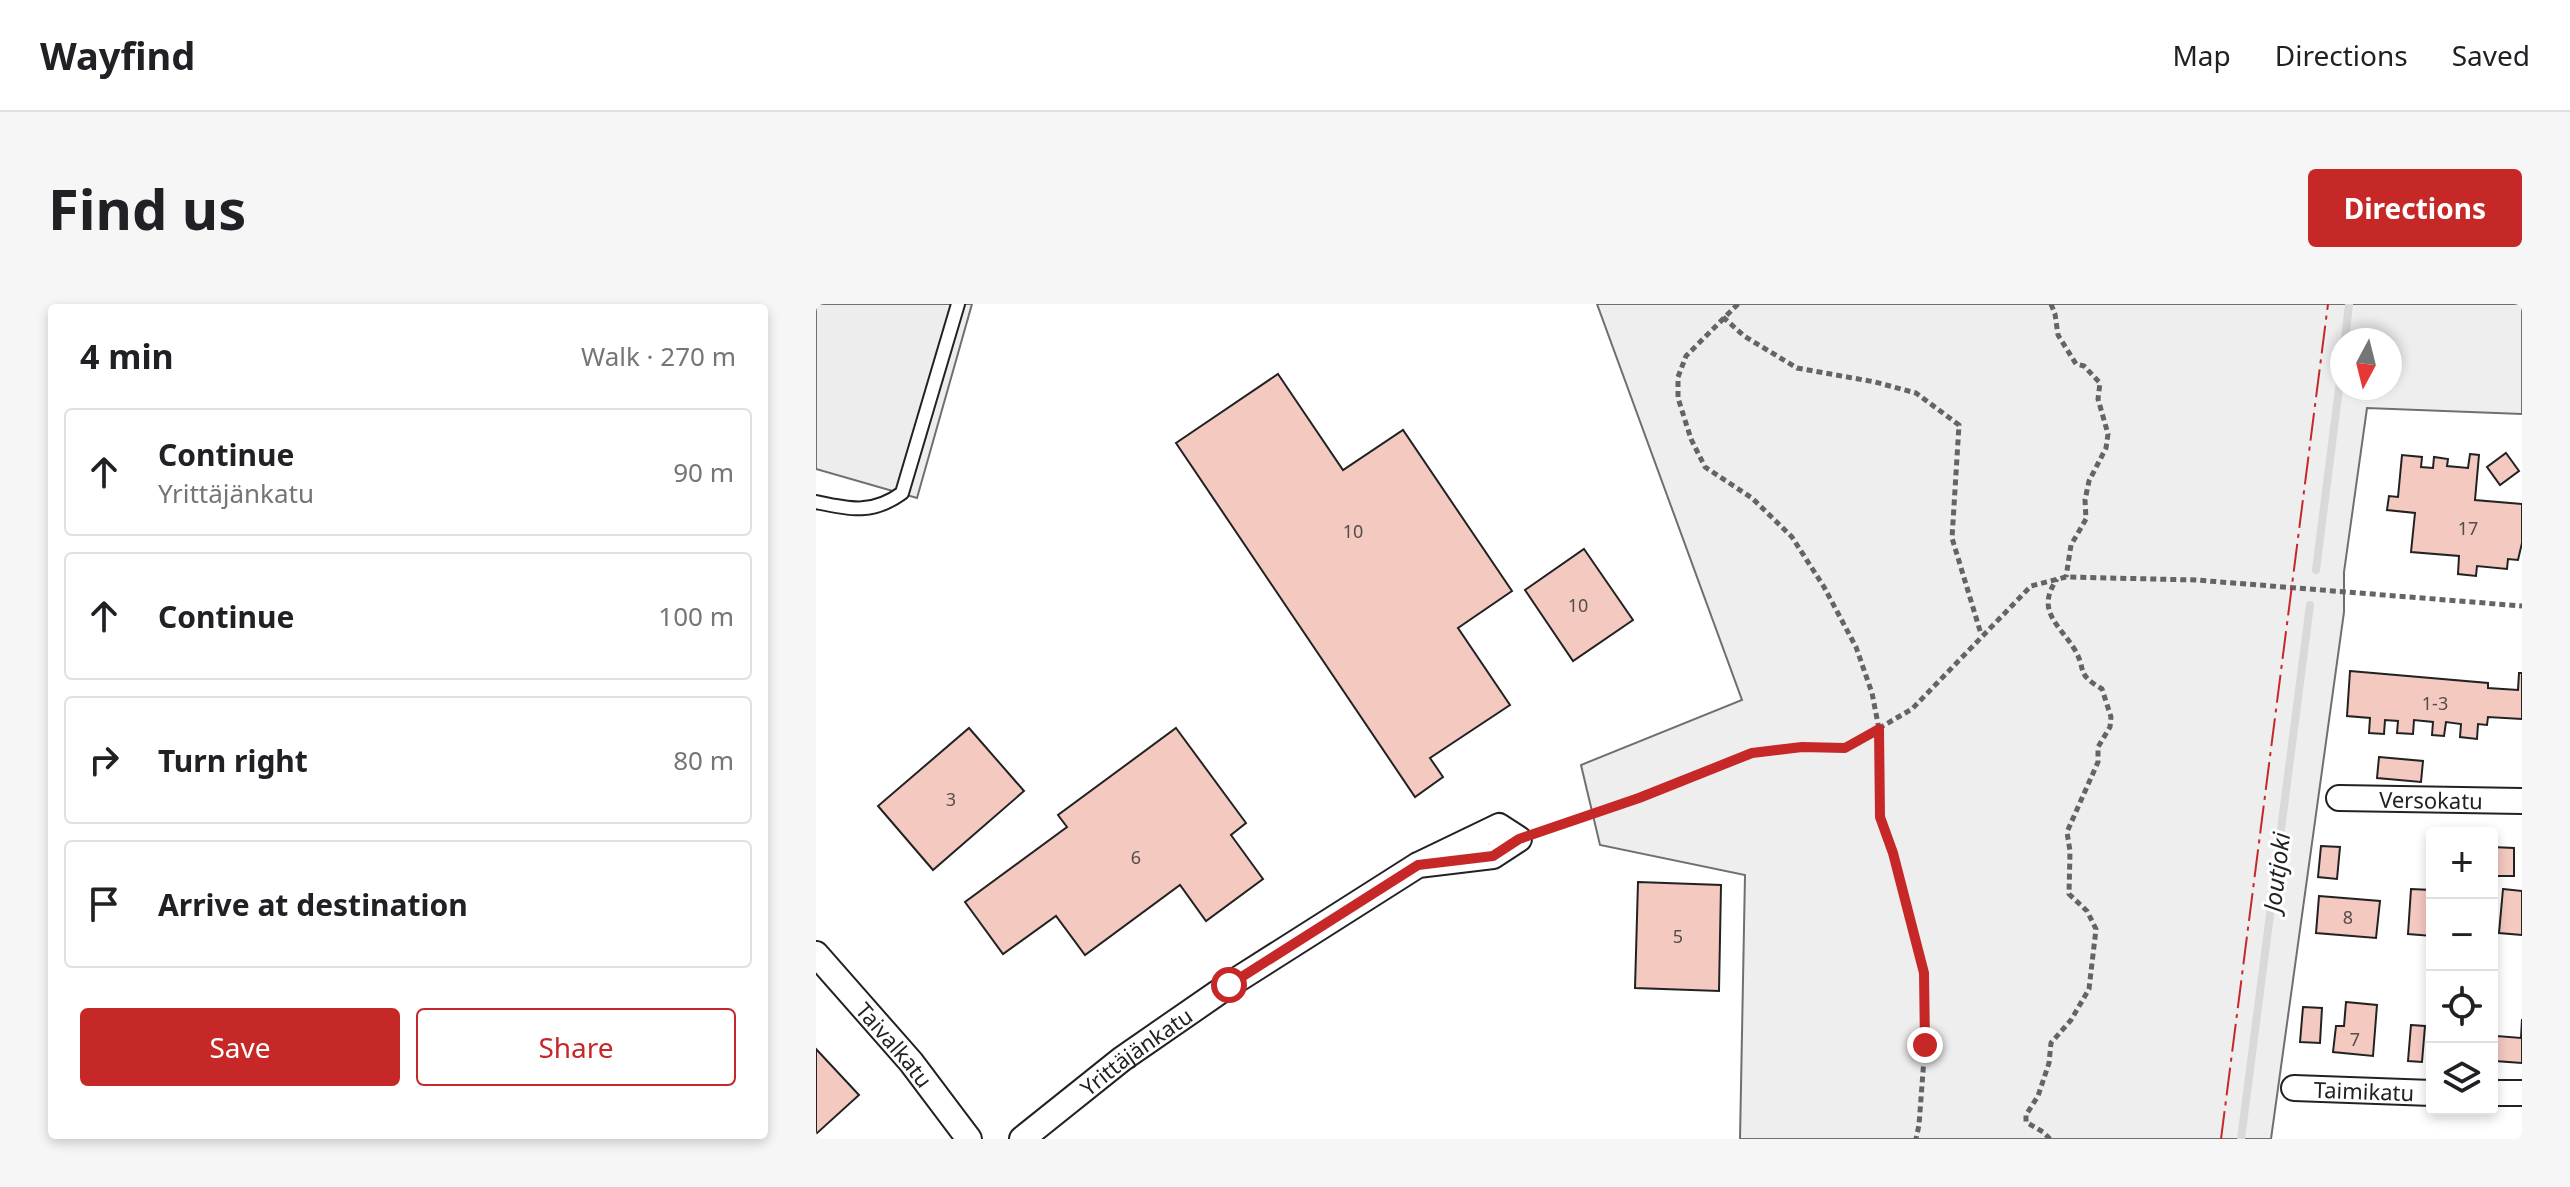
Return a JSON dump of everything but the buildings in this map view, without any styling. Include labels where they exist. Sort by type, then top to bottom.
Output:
[{"type":"street","name":"Versokatu","points":[[2339,798],[2522,801]]},
{"type":"street","name":"Yrittäjänkatu","points":[[1022,1139],[1134,1050],[1229,985],[1418,865],[1493,856],[1519,839]]},
{"type":"street","name":"Taivalkatu","points":[[816,954],[911,1062],[969,1139]]},
{"type":"street","name":"Taimikatu","points":[[2294,1088],[2426,1093]]},
{"type":"street","points":[[2498,1093],[2522,1093]]},
{"type":"lane","points":[[816,502],[857,510],[889,502],[902,493],[958,304]]},
{"type":"path","points":[[1738,304],[1686,356],[1678,377],[1678,398],[1691,439],[1705,467],[1752,498],[1792,537],[1824,587],[1856,647],[1872,693],[1879,729],[1880,817],[1893,853],[1924,973],[1925,1045],[1916,1139]]},
{"type":"path","points":[[2050,1139],[2025,1119],[2038,1096],[2049,1063],[2051,1043],[2071,1020],[2089,989],[2096,929],[2087,911],[2069,894],[2067,832],[2098,762],[2098,747],[2110,727],[2111,717],[2102,689],[2086,680],[2076,651],[2049,613],[2049,592],[2062,578],[2071,545],[2086,519],[2085,500],[2089,481],[2106,448],[2108,434],[2099,409],[2100,383],[2084,366],[2076,364],[2058,335],[2051,304]]},
{"type":"path","points":[[1723,317],[1744,336],[1797,368],[1916,393],[1959,425],[1952,538],[1982,635]]},
{"type":"path","points":[[1519,839],[1639,798],[1752,753],[1802,747],[1845,748],[1912,709],[2031,586],[2062,578],[2196,580],[2522,606]]},
{"type":"shaded area","points":[[816,304],[972,304],[917,498],[816,469]]},
{"type":"shaded area","points":[[1597,304],[2522,304],[2522,414],[2367,408],[2344,572],[2344,612],[2271,1139],[1740,1139],[1745,875],[1600,845],[1581,765],[1742,700]]},
{"type":"waterway","name":"Joutjoki","points":[[2346,328],[2349,304]]},
{"type":"waterway","name":"Joutjoki","points":[[2316,570],[2338,400]]},
{"type":"waterway","name":"Joutjoki","points":[[2241,1139],[2310,605]]},
{"type":"power","points":[[2221,1139],[2328,304]]},
{"type":"route","points":[[1229,985],[1418,865],[1493,856],[1519,839],[1639,798],[1752,753],[1802,747],[1845,748],[1879,729],[1880,817],[1893,853],[1924,973],[1925,1045]]}]
